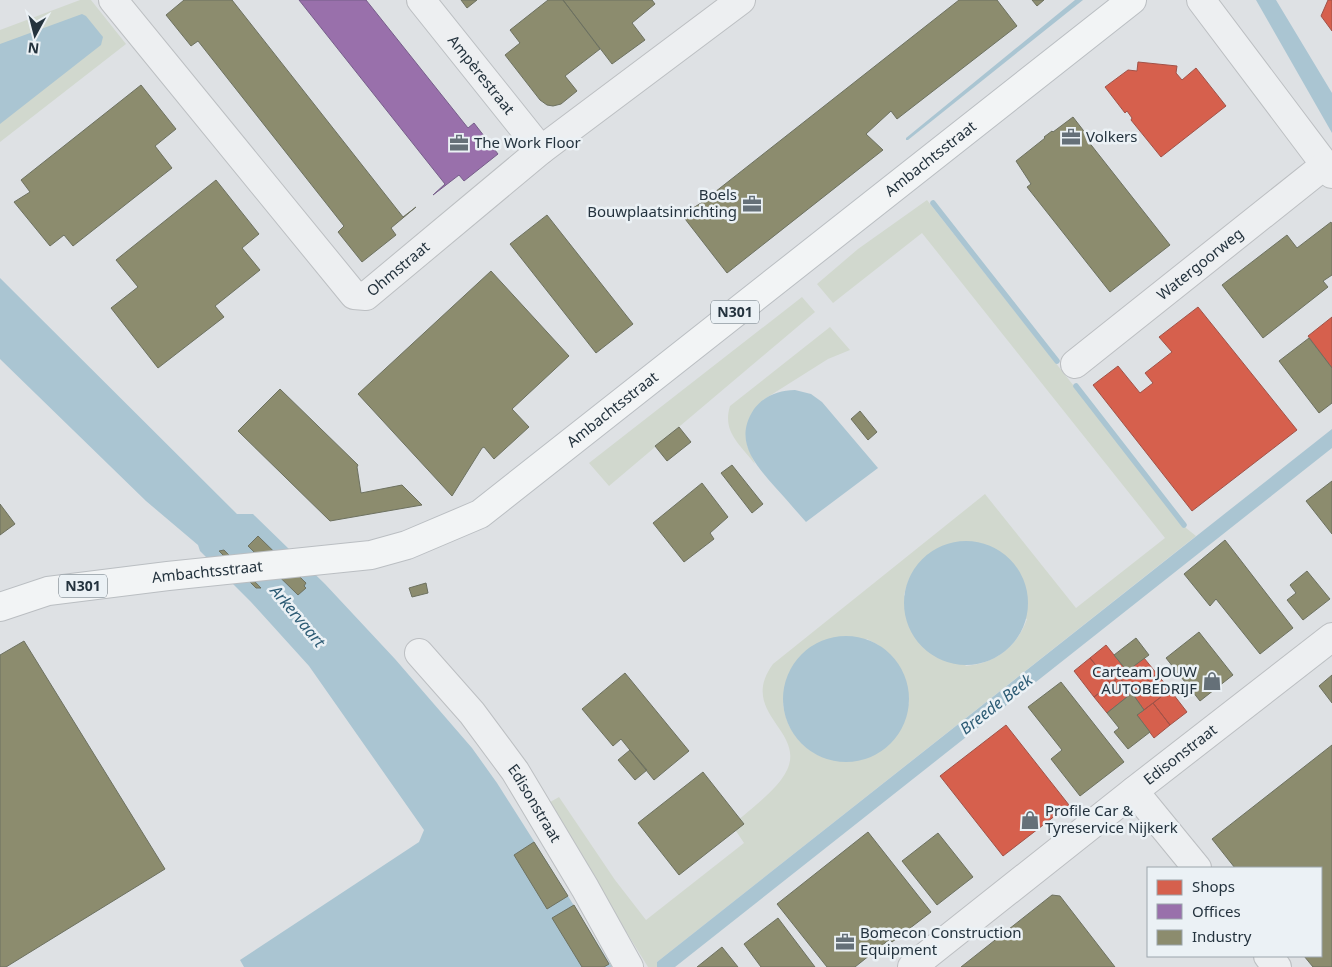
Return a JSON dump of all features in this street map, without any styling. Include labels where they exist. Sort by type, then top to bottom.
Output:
[{"type":"main road","name":"Ambachtsstraat","points":[[0,607],[48,590],[371,555],[407,545],[480,514],[1132,0]]},
{"type":"street","name":"Ampèrestraat","points":[[421,0],[541,150]]},
{"type":"street","name":"Ohmstraat","points":[[120,2],[354,295],[366,296],[541,150],[741,0]]},
{"type":"street","name":"Watergoorweg","points":[[1076,364],[1328,169],[1201,0]]},
{"type":"street","name":"Edisonstraat","points":[[912,967],[1332,637]]},
{"type":"street","name":"Edisonstraat","points":[[419,653],[472,713],[515,771],[585,888],[629,967]]},
{"type":"street","points":[[1134,791],[1196,867]]},
{"type":"street","points":[[1269,957],[1277,967]]},
{"type":"shaded area","points":[[80,0],[91,0],[126,44],[0,142],[0,30]]},
{"type":"shaded area","points":[[927,200],[1186,528],[1196,536],[657,962],[657,967],[648,967],[580,857],[545,805],[559,797],[615,880],[646,920],[744,843],[732,825],[769,793],[786,772],[790,758],[788,745],[767,709],[763,696],[764,681],[773,664],[985,494],[1076,608],[1165,538],[922,233],[833,303],[817,284],[858,249]],"holes":[[[909,579],[1027,619],[1017,638],[1004,652],[987,661],[966,666],[904,595]],[[867,639],[885,650],[898,665],[906,683],[909,704],[822,757],[800,742],[787,720],[783,703]]]},
{"type":"shaded area","points":[[802,297],[815,312],[609,486],[589,463]]},
{"type":"shaded area","points":[[830,327],[850,350],[828,359],[763,400],[747,445],[755,464],[730,431],[728,415],[730,406]]},
{"type":"water","points":[[1075,0],[1083,0],[906,140],[906,138]]},
{"type":"water","points":[[1256,0],[1276,0],[1332,93],[1332,133]]},
{"type":"water","points":[[82,14],[86,16],[103,37],[101,45],[0,124],[0,44]]},
{"type":"water","name":"Arkervaart","points":[[0,278],[237,514],[253,514],[325,584],[395,659],[472,748],[497,783],[612,967],[244,967],[240,960],[419,842],[424,830],[309,666],[251,602],[200,551],[198,545],[146,501],[0,359]]},
{"type":"water","points":[[795,390],[811,394],[822,402],[878,468],[806,522],[760,470],[746,442],[748,421],[758,404],[772,395],[783,391]]},
{"type":"water","name":"Breede Beek","points":[[1332,429],[1332,448],[675,967],[657,967],[657,962]]},
{"type":"water","points":[[966,541],[990,545],[1010,559],[1024,579],[1028,603],[1024,627],[1010,647],[990,661],[966,665],[942,661],[922,647],[908,627],[904,603],[908,579],[922,559],[942,545]]},
{"type":"water","points":[[846,636],[870,641],[891,654],[904,675],[909,699],[904,723],[891,744],[870,757],[846,762],[822,757],[801,744],[788,723],[783,699],[788,675],[801,654],[822,641]]},
{"type":"building: Shops","points":[[1328,0],[1332,0],[1332,31],[1321,16]]},
{"type":"building: Shops","points":[[1138,62],[1177,66],[1176,73],[1182,80],[1196,68],[1226,106],[1161,157],[1131,120],[1132,118],[1127,111],[1125,113],[1105,87],[1128,70],[1137,71]]},
{"type":"building: Shops","points":[[1198,307],[1297,430],[1192,511],[1093,385],[1118,366],[1140,393],[1153,383],[1145,373],[1172,352],[1159,337]]},
{"type":"building: Shops","points":[[1332,317],[1332,368],[1308,336]]},
{"type":"building: Shops","points":[[1106,645],[1127,671],[1111,684],[1090,658]]},
{"type":"building: Shops","points":[[1090,658],[1111,684],[1094,697],[1074,671]]},
{"type":"building: Shops","points":[[1144,658],[1157,674],[1132,693],[1119,677]]},
{"type":"building: Shops","points":[[1157,674],[1170,690],[1144,710],[1132,693]]},
{"type":"building: Shops","points":[[1119,677],[1132,693],[1107,713],[1094,697]]},
{"type":"building: Shops","points":[[1170,690],[1187,712],[1170,725],[1153,703]]},
{"type":"building: Shops","points":[[1153,703],[1170,725],[1154,738],[1137,715]]},
{"type":"building: Shops","points":[[1006,725],[1069,805],[1003,856],[940,776]]},
{"type":"building: Offices","points":[[299,0],[366,0],[468,128],[474,123],[498,154],[464,181],[459,175],[433,195],[445,184]]},
{"type":"building: Industry","points":[[184,0],[232,0],[403,217],[416,207],[391,228],[396,235],[362,262],[338,232],[344,226],[198,41],[191,46],[166,15]]},
{"type":"building: Industry","points":[[461,0],[477,0],[467,8]]},
{"type":"building: Industry","points":[[548,0],[563,0],[600,49],[565,76],[577,91],[561,104],[553,106],[547,105],[540,100],[505,55],[520,43],[510,30]]},
{"type":"building: Industry","points":[[563,0],[652,0],[655,4],[632,23],[645,40],[612,64]]},
{"type":"building: Industry","points":[[959,0],[997,0],[1017,26],[897,119],[891,111],[866,134],[883,150],[727,273],[682,215],[701,203]]},
{"type":"building: Industry","points":[[1032,0],[1044,0],[1037,6]]},
{"type":"building: Industry","points":[[141,85],[176,129],[155,146],[172,168],[73,246],[64,235],[50,246],[14,202],[30,192],[21,180]]},
{"type":"building: Industry","points":[[1073,117],[1090,139],[1088,141],[1170,245],[1110,292],[1027,187],[1031,184],[1016,161],[1044,137]]},
{"type":"building: Industry","points":[[216,180],[259,234],[242,248],[260,270],[215,306],[224,317],[158,368],[111,308],[138,287],[116,260]]},
{"type":"building: Industry","points":[[547,215],[633,324],[596,353],[510,244]]},
{"type":"building: Industry","points":[[1331,222],[1332,275],[1323,281],[1328,287],[1263,338],[1222,285],[1287,235],[1297,248]]},
{"type":"building: Industry","points":[[491,271],[569,356],[512,409],[529,427],[494,459],[484,447],[482,448],[452,496],[358,394]]},
{"type":"building: Industry","points":[[1309,338],[1332,368],[1332,403],[1319,413],[1279,361]]},
{"type":"building: Industry","points":[[280,389],[358,465],[361,493],[402,485],[422,505],[330,521],[238,431]]},
{"type":"building: Industry","points":[[860,411],[877,432],[868,440],[851,419]]},
{"type":"building: Industry","points":[[679,427],[691,442],[667,461],[655,446]]},
{"type":"building: Industry","points":[[732,465],[763,504],[752,513],[721,473]]},
{"type":"building: Industry","points":[[1332,481],[1332,534],[1306,501]]},
{"type":"building: Industry","points":[[702,483],[728,517],[710,533],[714,539],[684,562],[653,523]]},
{"type":"building: Industry","points":[[0,504],[15,524],[0,535]]},
{"type":"building: Industry","points":[[258,536],[306,583],[304,586],[306,588],[298,595],[248,546]]},
{"type":"building: Industry","points":[[1225,540],[1293,628],[1260,654],[1216,599],[1210,606],[1184,574]]},
{"type":"building: Industry","points":[[224,550],[261,588],[256,588],[219,551]]},
{"type":"building: Industry","points":[[1307,571],[1330,599],[1303,620],[1287,600],[1296,593],[1290,585]]},
{"type":"building: Industry","points":[[426,583],[428,593],[412,597],[409,588]]},
{"type":"building: Industry","points":[[1199,632],[1233,675],[1200,701],[1166,658]]},
{"type":"building: Industry","points":[[1136,638],[1149,655],[1127,671],[1114,655]]},
{"type":"building: Industry","points":[[24,641],[165,869],[6,967],[0,967],[0,655]]},
{"type":"building: Industry","points":[[625,673],[689,751],[654,780],[621,739],[613,746],[582,709]]},
{"type":"building: Industry","points":[[1332,675],[1332,703],[1319,686]]},
{"type":"building: Industry","points":[[1061,682],[1124,762],[1080,796],[1051,759],[1062,750],[1028,707]]},
{"type":"building: Industry","points":[[1132,693],[1144,710],[1137,715],[1150,732],[1128,749],[1114,732],[1119,728],[1107,713]]},
{"type":"building: Industry","points":[[1332,745],[1332,967],[1313,967],[1305,957],[1322,957],[1322,867],[1234,867],[1212,839]]},
{"type":"building: Industry","points":[[630,750],[647,770],[635,780],[618,760]]},
{"type":"building: Industry","points":[[703,772],[744,824],[679,875],[638,823]]},
{"type":"building: Industry","points":[[868,832],[931,912],[892,942],[890,939],[855,967],[827,967],[777,904]]},
{"type":"building: Industry","points":[[938,833],[973,877],[937,905],[902,861]]},
{"type":"building: Industry","points":[[534,842],[568,896],[547,909],[514,855]]},
{"type":"building: Industry","points":[[1052,895],[1060,896],[1115,967],[961,967]]},
{"type":"building: Industry","points":[[574,905],[609,964],[604,967],[582,967],[552,918]]},
{"type":"building: Industry","points":[[778,918],[815,967],[761,967],[744,944]]},
{"type":"building: Industry","points":[[722,947],[738,967],[697,967]]},
{"type":"waterway","points":[[933,203],[1057,361]]},
{"type":"waterway","points":[[1076,386],[1184,525]]},
{"type":"place","name":"Volkers","points":[[1071,137]]},
{"type":"place","name":"The Work Floor","points":[[459,143]]},
{"type":"place","name":"Boels Bouwplaatsinrichting","points":[[752,204]]},
{"type":"place","name":"Carteam JOUW AUTOBEDRIJF","points":[[1212,681]]},
{"type":"place","name":"Profile Car & Tyreservice Nijkerk","points":[[1030,820]]},
{"type":"place","name":"Bomecon Construction Equipment","points":[[845,942]]}]
